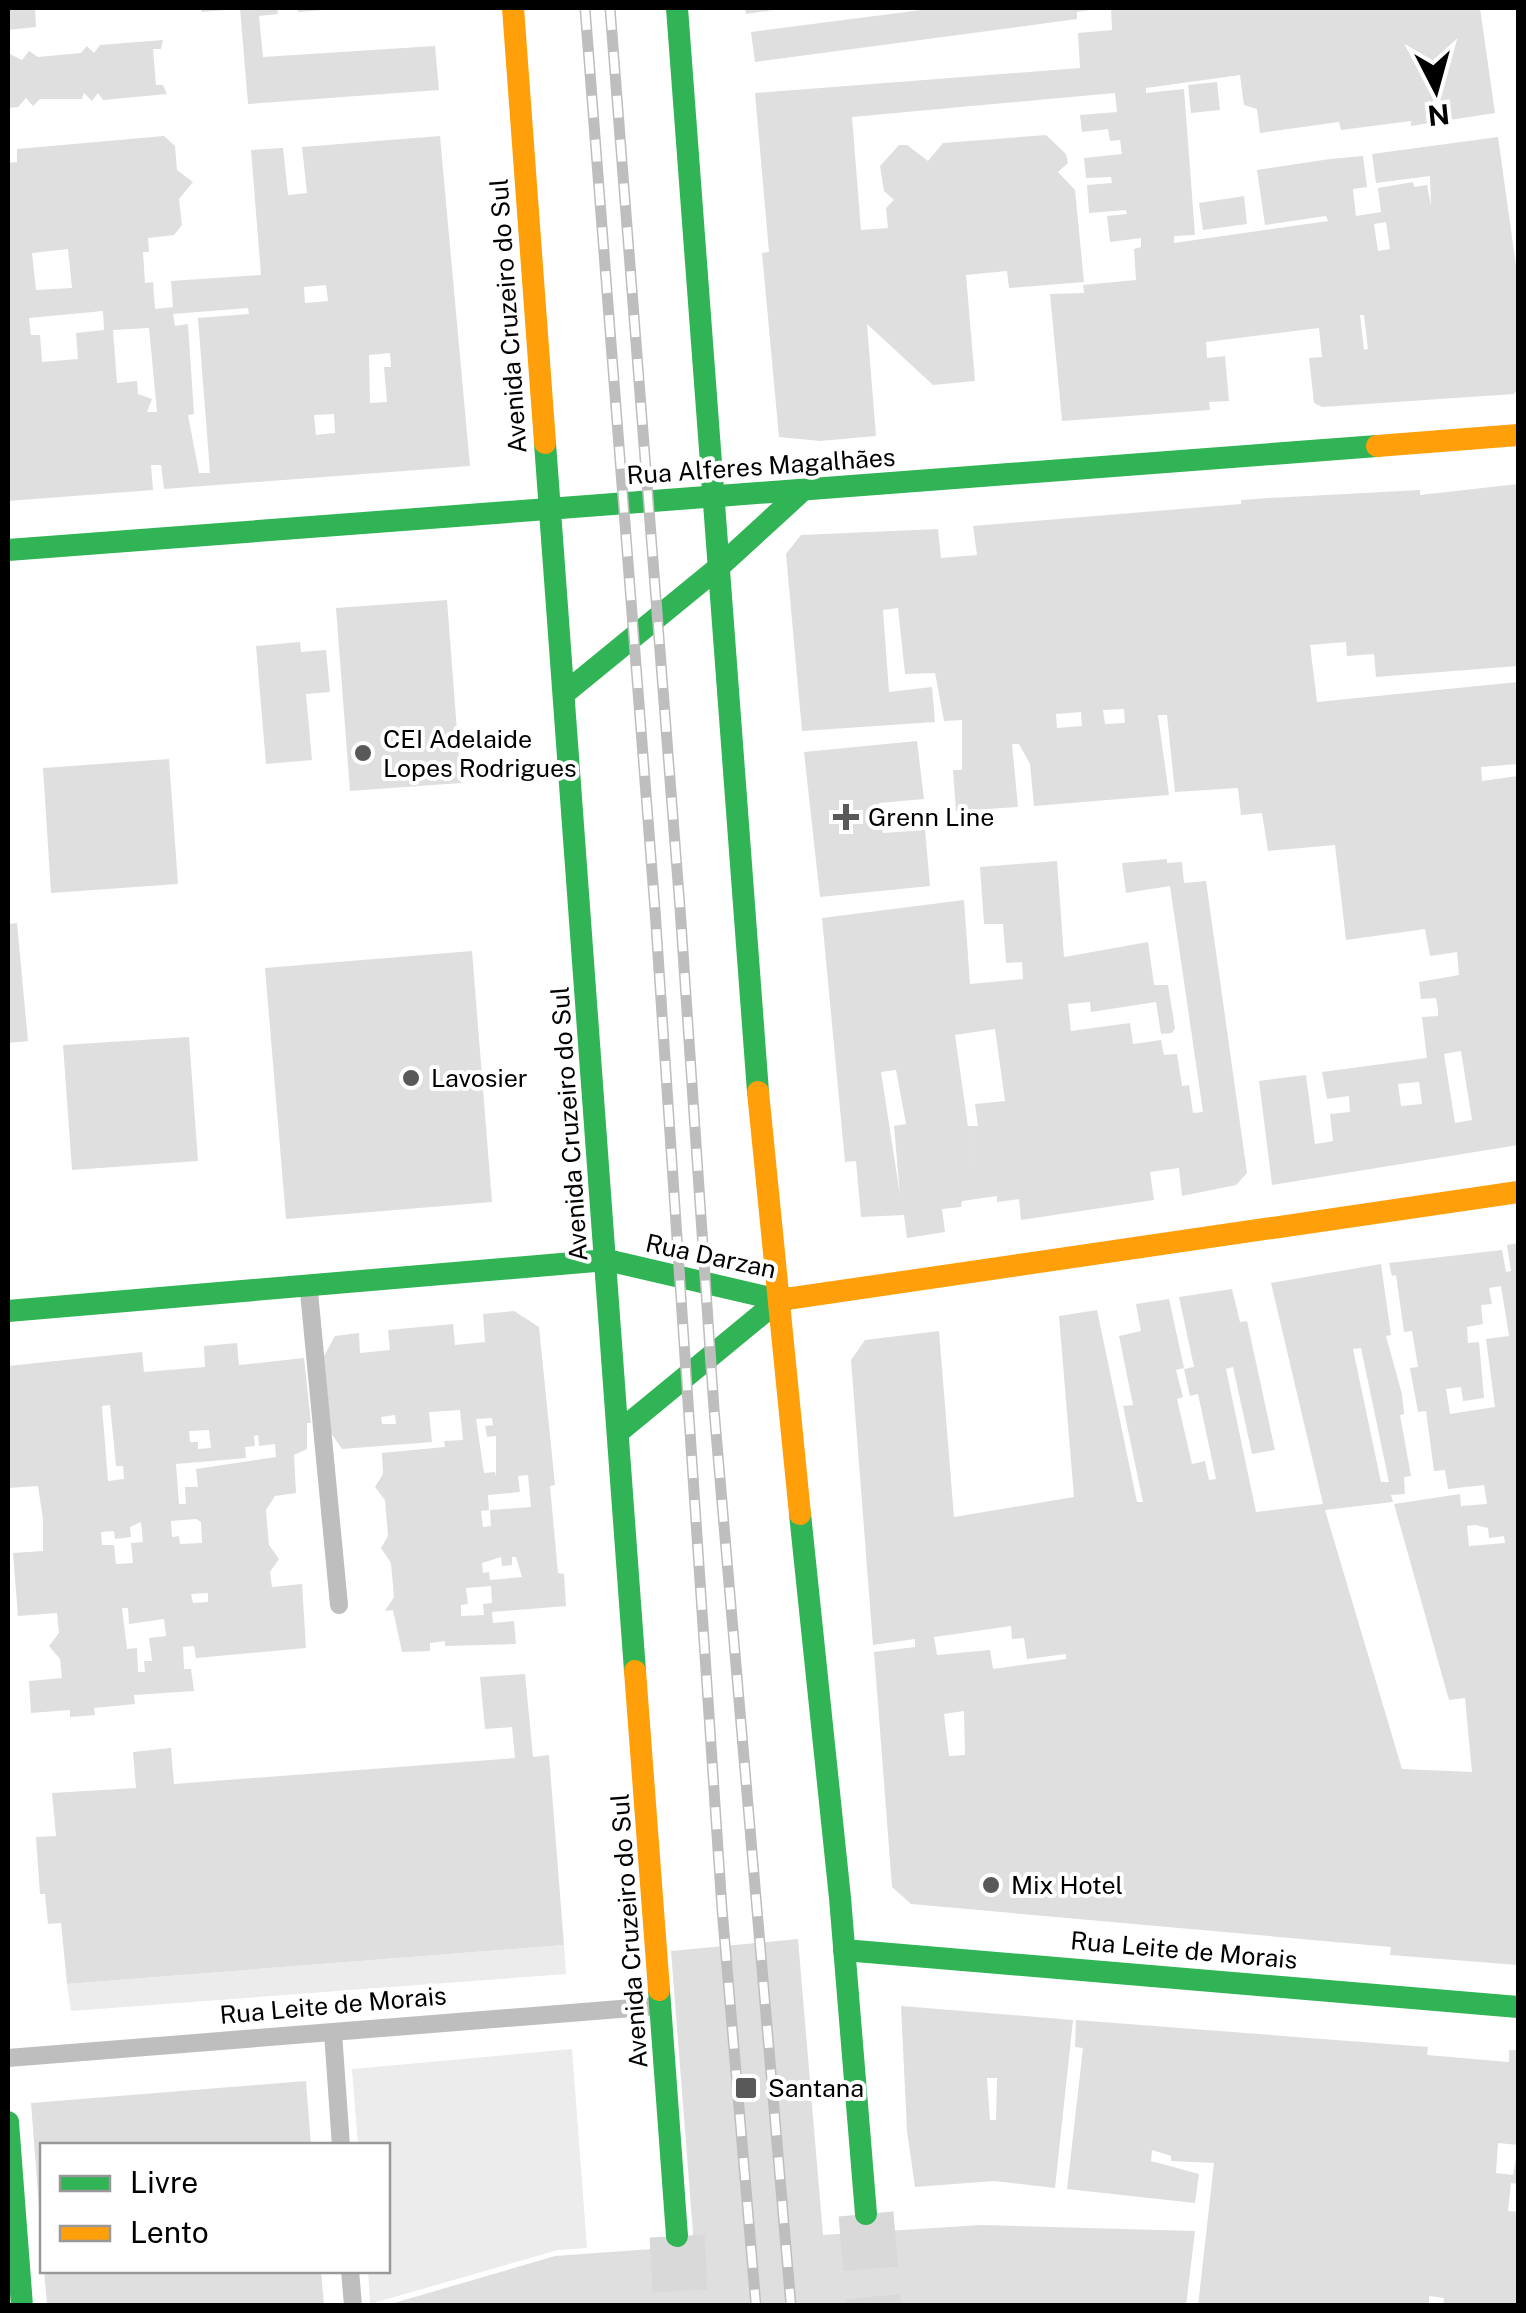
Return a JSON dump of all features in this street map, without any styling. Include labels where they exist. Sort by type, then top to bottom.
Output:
[{"type":"main road","name":"Avenida Cruzeiro do Sul","points":[[512,8],[620,1430],[676,2236]]},
{"type":"main road","points":[[676,8],[762,1152],[844,1950],[866,2214]]},
{"type":"main road","name":"Rua Alferes Magalhães","points":[[8,550],[1518,436]]},
{"type":"main road","points":[[564,692],[718,567],[802,490]]},
{"type":"main road","name":"Rua Darzan","points":[[8,1311],[607,1260],[779,1300],[1518,1192]]},
{"type":"main road","points":[[620,1430],[779,1300]]},
{"type":"main road","name":"Rua Leite de Morais","points":[[844,1950],[1518,2007]]},
{"type":"main road","points":[[8,2122],[22,2306]]},
{"type":"lane","points":[[308,1286],[339,1605]]},
{"type":"lane","name":"Rua Leite de Morais","points":[[8,2058],[662,2005]]},
{"type":"lane","points":[[332,2034],[341,2143]]},
{"type":"lane","points":[[350,2273],[353,2306]]},
{"type":"shaded area","points":[[564,1945],[566,1974],[71,2011],[67,1984]]},
{"type":"shaded area","points":[[572,2049],[587,2248],[558,2250],[370,2304],[368,2273],[390,2273],[390,2143],[358,2143],[352,2069]]},
{"type":"building","points":[[8,8],[35,8],[36,27],[8,30]]},
{"type":"building","points":[[201,8],[227,8],[227,10],[202,12]]},
{"type":"building","points":[[240,8],[277,8],[278,14],[259,16],[263,57],[435,46],[439,90],[248,104]]},
{"type":"building","points":[[298,8],[324,8],[324,10],[298,12]]},
{"type":"building","points":[[745,8],[773,8],[773,10],[746,14]]},
{"type":"building","points":[[937,8],[1090,10],[1077,12],[1077,19],[755,62],[751,32]]},
{"type":"building","points":[[1111,8],[1480,8],[1495,113],[1411,126],[1411,121],[1341,130],[1339,122],[1260,133],[1257,109],[1244,105],[1240,75],[1146,88],[1146,93],[1184,89],[1195,235],[1174,236],[1174,243],[1328,221],[1326,216],[1265,225],[1257,170],[1330,159],[1363,156],[1367,187],[1353,189],[1356,216],[1381,212],[1378,188],[1413,182],[1414,187],[1427,185],[1431,206],[1430,176],[1376,183],[1372,154],[1498,137],[1518,280],[1518,388],[1514,394],[1322,407],[1314,403],[1309,358],[1322,357],[1319,328],[1206,342],[1207,358],[1225,356],[1229,401],[1209,402],[1210,410],[1062,421],[1050,294],[1084,293],[1083,285],[1136,280],[1134,249],[1141,247],[1141,238],[1110,242],[1107,216],[1127,214],[1126,210],[1089,213],[1087,185],[1112,183],[1111,177],[1086,178],[1084,158],[1122,154],[1120,140],[1110,141],[1108,129],[1082,132],[1080,115],[1117,112],[1115,93],[852,117],[861,230],[888,228],[886,208],[894,200],[884,191],[880,166],[899,145],[907,145],[928,161],[943,143],[1046,135],[1066,154],[1068,163],[1058,172],[1075,190],[1084,282],[1009,288],[1007,271],[966,275],[975,381],[933,385],[867,324],[876,436],[820,441],[779,437],[762,253],[769,252],[755,93],[1080,68],[1078,33],[1112,30]],"holes":[[[1386,222],[1390,249],[1378,251],[1374,224]],[[1360,315],[1364,315],[1368,349],[1364,350]]]},
{"type":"building","points":[[163,40],[161,49],[153,49],[156,85],[163,85],[167,94],[103,100],[98,93],[92,101],[84,93],[82,99],[40,99],[33,106],[26,98],[18,107],[8,108],[8,53],[22,60],[29,51],[38,57],[81,53],[87,46],[94,53],[100,45]]},
{"type":"building","points":[[1217,82],[1220,110],[1191,113],[1188,85]]},
{"type":"building","points":[[164,136],[175,146],[177,170],[193,182],[179,199],[182,225],[174,235],[148,238],[149,252],[143,252],[145,283],[153,282],[155,309],[173,307],[171,281],[261,275],[251,150],[283,148],[288,195],[307,193],[302,147],[440,136],[470,466],[164,489],[161,465],[151,465],[153,490],[8,501],[8,163],[17,162],[17,149]],"holes":[[[68,249],[72,288],[36,290],[32,253]],[[326,285],[328,301],[305,303],[304,287]],[[248,308],[249,314],[198,318],[210,473],[199,473],[188,415],[194,414],[188,324],[175,326],[173,314]],[[103,311],[104,330],[76,333],[78,359],[42,362],[40,335],[31,335],[29,318]],[[149,328],[157,412],[147,412],[152,399],[138,394],[137,381],[117,383],[113,330]],[[390,353],[391,367],[384,367],[387,402],[370,403],[369,355]],[[334,414],[335,433],[316,435],[314,415]]]},
{"type":"building","points":[[1244,196],[1247,224],[1203,230],[1199,203]]},
{"type":"building","points":[[1518,484],[1518,666],[1376,677],[1374,654],[1347,656],[1346,642],[1310,645],[1317,702],[1518,682],[1518,764],[1481,767],[1482,781],[1518,776],[1518,1145],[1272,1185],[1259,1081],[1306,1075],[1315,1144],[1333,1141],[1330,1114],[1350,1112],[1349,1096],[1327,1099],[1322,1072],[1427,1058],[1422,1017],[1438,1016],[1438,1010],[1436,998],[1421,999],[1419,982],[1459,975],[1457,952],[1430,956],[1425,929],[1346,940],[1335,845],[1268,851],[1262,813],[1241,815],[1238,788],[1175,792],[1167,715],[1158,715],[1169,795],[1034,806],[1030,764],[1019,744],[1012,744],[1018,807],[956,811],[953,770],[962,770],[962,720],[944,721],[935,673],[905,674],[898,608],[883,610],[889,692],[932,687],[935,722],[802,731],[786,554],[801,535],[938,529],[941,558],[977,555],[973,526],[1241,504],[1241,500],[1268,498],[1420,490],[1420,495]],"holes":[[[1124,709],[1125,723],[1105,724],[1103,710]],[[1081,712],[1082,726],[1057,728],[1056,714]],[[1461,1051],[1472,1120],[1455,1123],[1444,1054]],[[1419,1082],[1422,1104],[1401,1106],[1398,1084]]]},
{"type":"building","points":[[447,600],[461,783],[350,791],[336,608]]},
{"type":"building","points":[[300,642],[301,652],[326,650],[330,692],[306,694],[312,760],[266,764],[256,646]]},
{"type":"building","name":"Grenn Line","points":[[917,741],[924,799],[879,803],[883,833],[925,830],[930,886],[820,897],[804,752]]},
{"type":"building","points":[[169,759],[178,884],[51,893],[43,768]]},
{"type":"building","points":[[1167,859],[1167,863],[1182,862],[1184,883],[1206,881],[1247,1173],[1236,1185],[1182,1196],[1179,1168],[1150,1172],[1154,1200],[1021,1220],[1019,1199],[997,1202],[997,1196],[962,1201],[961,1207],[942,1209],[945,1232],[907,1238],[904,1215],[861,1217],[856,1161],[845,1162],[822,918],[964,900],[970,984],[1023,979],[1022,962],[1006,963],[1003,924],[984,924],[980,867],[1057,861],[1064,957],[1148,942],[1154,985],[1168,985],[1175,1028],[1172,1033],[1161,1034],[1156,1002],[1091,1012],[1090,1002],[1068,1004],[1071,1031],[1130,1023],[1133,1044],[1161,1040],[1164,1055],[1177,1054],[1182,1086],[1189,1085],[1193,1113],[1203,1112],[1170,886],[1126,893],[1122,863]],"holes":[[[995,1029],[1005,1101],[975,1104],[978,1126],[968,1126],[976,1183],[955,1035]],[[896,1070],[906,1124],[894,1126],[900,1195],[881,1072]]]},
{"type":"building","points":[[17,923],[28,1041],[8,1043],[8,924]]},
{"type":"building","points":[[472,951],[492,1202],[286,1219],[265,968]]},
{"type":"building","points":[[189,1037],[198,1161],[72,1170],[63,1045]]},
{"type":"building","points":[[1518,1243],[1518,1965],[1390,1955],[1391,1947],[911,1904],[892,1887],[874,1652],[915,1647],[915,1639],[873,1645],[851,1360],[865,1340],[939,1331],[954,1517],[1074,1497],[1059,1316],[1097,1310],[1137,1502],[1143,1502],[1123,1406],[1133,1405],[1119,1336],[1141,1331],[1136,1304],[1169,1299],[1184,1368],[1176,1370],[1183,1397],[1177,1399],[1192,1464],[1205,1461],[1209,1480],[1216,1479],[1198,1394],[1190,1396],[1184,1369],[1194,1367],[1179,1297],[1232,1289],[1240,1322],[1247,1321],[1275,1450],[1252,1454],[1233,1367],[1226,1369],[1256,1512],[1323,1504],[1271,1283],[1381,1264],[1391,1335],[1386,1336],[1402,1394],[1404,1414],[1400,1415],[1411,1476],[1404,1477],[1405,1494],[1391,1495],[1393,1502],[1325,1510],[1402,1769],[1472,1772],[1465,1698],[1449,1700],[1394,1504],[1460,1494],[1461,1506],[1487,1504],[1484,1485],[1448,1489],[1445,1470],[1434,1471],[1426,1411],[1418,1412],[1410,1368],[1418,1367],[1412,1331],[1404,1332],[1396,1275],[1392,1276],[1389,1263],[1502,1250],[1506,1272],[1511,1271],[1507,1245]],"holes":[[[1501,1286],[1509,1336],[1486,1339],[1495,1407],[1450,1414],[1446,1389],[1461,1387],[1463,1401],[1484,1398],[1479,1342],[1468,1343],[1467,1327],[1483,1324],[1481,1305],[1492,1304],[1489,1288]],[[1361,1348],[1389,1482],[1381,1482],[1353,1349]],[[1467,1526],[1488,1528],[1489,1538],[1504,1536],[1505,1543],[1469,1546]],[[1011,1626],[1012,1639],[1024,1638],[1027,1659],[1066,1654],[1066,1659],[993,1669],[990,1650],[937,1655],[934,1637]],[[964,1711],[965,1755],[949,1756],[944,1714]]]},
{"type":"building","points":[[514,1311],[539,1327],[555,1485],[550,1486],[558,1573],[564,1574],[566,1606],[492,1612],[493,1623],[514,1621],[516,1644],[445,1646],[445,1641],[430,1643],[430,1651],[402,1652],[393,1610],[385,1611],[394,1597],[391,1563],[381,1548],[388,1536],[385,1500],[375,1487],[383,1474],[382,1453],[445,1447],[444,1441],[463,1440],[460,1410],[429,1412],[432,1442],[342,1449],[331,1433],[324,1356],[335,1336],[359,1333],[360,1353],[390,1350],[388,1330],[453,1324],[455,1345],[485,1342],[483,1314]],"holes":[[[395,1415],[396,1424],[382,1424],[381,1417]],[[492,1418],[493,1425],[485,1426],[487,1437],[496,1436],[496,1477],[495,1472],[484,1473],[476,1419]],[[528,1475],[531,1507],[490,1510],[491,1526],[483,1527],[481,1511],[489,1510],[488,1495],[520,1492],[518,1476]],[[501,1557],[502,1566],[512,1565],[512,1557],[516,1557],[522,1577],[490,1580],[489,1572],[483,1573],[482,1563]],[[491,1586],[492,1603],[483,1604],[484,1615],[461,1616],[461,1605],[468,1604],[466,1588]]]},
{"type":"building","points":[[237,1343],[239,1365],[304,1358],[311,1423],[307,1423],[307,1449],[294,1455],[296,1493],[275,1496],[266,1510],[269,1545],[279,1559],[270,1572],[272,1587],[302,1584],[306,1648],[196,1658],[194,1646],[183,1647],[184,1669],[191,1669],[194,1691],[134,1695],[135,1704],[94,1708],[95,1715],[70,1717],[70,1710],[31,1713],[29,1681],[62,1678],[60,1659],[49,1646],[59,1633],[57,1613],[18,1616],[13,1553],[43,1551],[43,1519],[38,1486],[8,1488],[8,1366],[142,1352],[144,1372],[205,1367],[204,1346]],"holes":[[[110,1405],[116,1466],[123,1466],[124,1479],[108,1481],[102,1406]],[[209,1430],[211,1448],[198,1449],[198,1442],[190,1442],[189,1431]],[[258,1435],[259,1446],[275,1444],[276,1457],[196,1469],[198,1487],[185,1487],[186,1504],[179,1504],[176,1464],[246,1458],[245,1447],[255,1446],[254,1436]],[[171,1521],[201,1522],[202,1543],[180,1544],[179,1536],[172,1537]],[[141,1522],[143,1542],[131,1543],[133,1563],[116,1564],[114,1545],[102,1545],[101,1532],[114,1531],[115,1539],[131,1537],[130,1527]],[[208,1593],[208,1602],[193,1603],[191,1594]],[[122,1608],[128,1608],[129,1624],[164,1619],[166,1636],[149,1638],[152,1661],[144,1661],[145,1672],[138,1672],[137,1648],[127,1649]]]},
{"type":"building","points":[[525,1674],[533,1757],[549,1755],[564,1945],[67,1984],[61,1923],[48,1924],[45,1894],[40,1894],[36,1837],[56,1836],[52,1793],[136,1788],[133,1752],[171,1748],[174,1784],[515,1758],[512,1727],[485,1729],[480,1677]]},
{"type":"building","name":"Santana","points":[[798,1939],[823,2235],[981,2225],[1195,2231],[1186,2306],[384,2306],[555,2256],[694,2246],[671,1951]]},
{"type":"building","points":[[901,2006],[1073,2020],[1055,2188],[994,2181],[915,2187],[907,2131]],"holes":[[[987,2078],[997,2078],[996,2120],[990,2120]]]},
{"type":"building","points":[[1076,2020],[1428,2047],[1427,2055],[1509,2062],[1509,2050],[1518,2050],[1518,2145],[1498,2143],[1496,2173],[1513,2175],[1518,2147],[1518,2184],[1511,2183],[1508,2211],[1518,2212],[1518,2306],[1443,2306],[1444,2298],[1429,2296],[1429,2306],[1198,2306],[1214,2163],[1171,2161],[1171,2156],[1152,2150],[1151,2161],[1199,2174],[1195,2203],[1067,2189],[1083,2048],[1075,2047]]},
{"type":"building","points":[[306,2081],[311,2143],[40,2143],[40,2220],[31,2103]]},
{"type":"building","points":[[44,2273],[321,2273],[324,2306],[47,2306]]},
{"type":"tunnel","points":[[866,2214],[874,2306]]},
{"type":"tunnel","points":[[677,2236],[681,2306]]},
{"type":"railway","points":[[585,8],[655,910],[722,1909],[756,2306]]},
{"type":"railway","points":[[610,8],[680,908],[714,1409],[791,2306]]},
{"type":"traffic: fast","points":[[677,8],[758,1092]]},
{"type":"traffic: fast","points":[[545,443],[635,1671]]},
{"type":"traffic: fast","points":[[8,550],[1377,446]]},
{"type":"traffic: fast","points":[[565,693],[719,567],[802,491]]},
{"type":"traffic: fast","points":[[8,1311],[607,1260],[779,1300],[793,1298]]},
{"type":"traffic: fast","points":[[621,1430],[779,1300]]},
{"type":"traffic: fast","points":[[800,1514],[840,1898],[866,2214]]},
{"type":"traffic: fast","points":[[844,1950],[1518,2007]]},
{"type":"traffic: fast","points":[[659,1990],[677,2236]]},
{"type":"traffic: fast","points":[[8,2122],[22,2306]]},
{"type":"traffic: slow","points":[[513,8],[545,443]]},
{"type":"traffic: slow","points":[[1377,446],[1518,435]]},
{"type":"traffic: slow","points":[[758,1092],[800,1514]]},
{"type":"traffic: slow","points":[[793,1298],[1518,1192]]},
{"type":"traffic: slow","points":[[635,1671],[659,1990]]},
{"type":"place","name":"CEI Adelaide Lopes Rodrigues","points":[[363,753]]},
{"type":"place","name":"Grenn Line","points":[[846,817]]},
{"type":"place","name":"Lavosier","points":[[411,1078]]},
{"type":"place","name":"Mix Hotel","points":[[991,1885]]},
{"type":"place","name":"Santana","points":[[746,2088]]}]
